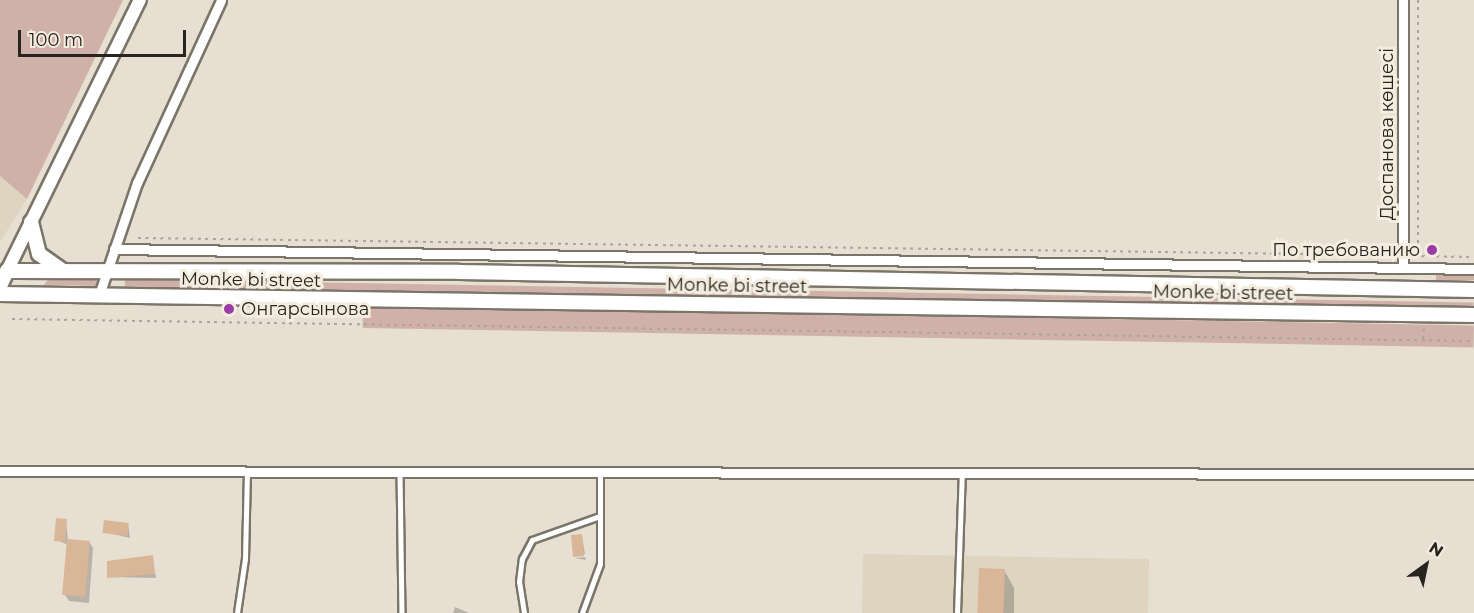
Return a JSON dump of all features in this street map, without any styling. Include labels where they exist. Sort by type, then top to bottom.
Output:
[{"type":"main road","points":[[31,222],[39,254],[65,272]]},
{"type":"main road","points":[[0,286],[7,271]]},
{"type":"main road","name":"Monke bi street","points":[[7,271],[471,272],[1474,290]]},
{"type":"main road","name":"Monke bi street","points":[[0,294],[1474,315]]},
{"type":"street","points":[[7,271],[140,0]]},
{"type":"street","points":[[99,295],[137,183],[221,0]]},
{"type":"street","name":"Доспанова көшесі","points":[[1403,0],[1403,268]]},
{"type":"street","points":[[114,249],[1474,269]]},
{"type":"street","points":[[0,471],[962,470],[1474,474]]},
{"type":"lane","points":[[237,613],[245,558],[248,469]]},
{"type":"lane","points":[[400,469],[402,613]]},
{"type":"lane","points":[[582,613],[600,564],[597,517],[600,470]]},
{"type":"lane","points":[[957,613],[962,470]]},
{"type":"lane","points":[[525,613],[519,582],[522,559],[532,540],[597,517]]},
{"type":"path","points":[[1417,256],[1418,0]]},
{"type":"path","points":[[138,238],[1474,257]]},
{"type":"path","points":[[12,319],[1474,341]]},
{"type":"path","points":[[1423,340],[1424,321]]},
{"type":"shaded area","points":[[0,0],[123,0],[27,199],[0,176]]},
{"type":"shaded area","points":[[0,176],[27,199],[0,242]]},
{"type":"shaded area","points":[[1436,273],[1474,273],[1474,280],[1436,280]]},
{"type":"shaded area","points":[[50,277],[104,279],[102,286],[44,285]]},
{"type":"shaded area","points":[[125,279],[1474,303],[1474,311],[125,287]]},
{"type":"shaded area","points":[[363,306],[1474,325],[1473,347],[363,328]]},
{"type":"shaded area","points":[[863,554],[1149,559],[1148,613],[862,613]]},
{"type":"building","points":[[56,518],[67,519],[65,542],[54,541]]},
{"type":"building","points":[[104,520],[129,523],[127,536],[102,533]]},
{"type":"building","points":[[582,534],[584,556],[573,557],[571,535]]},
{"type":"building","points":[[67,539],[90,541],[85,597],[62,595]]},
{"type":"building","points":[[153,555],[155,574],[107,578],[107,561]]},
{"type":"building","points":[[979,568],[1005,569],[1003,613],[977,613]]},
{"type":"place","name":"По требованию","points":[[1432,250]]},
{"type":"place","name":"Онгарсынова","points":[[229,309]]}]
